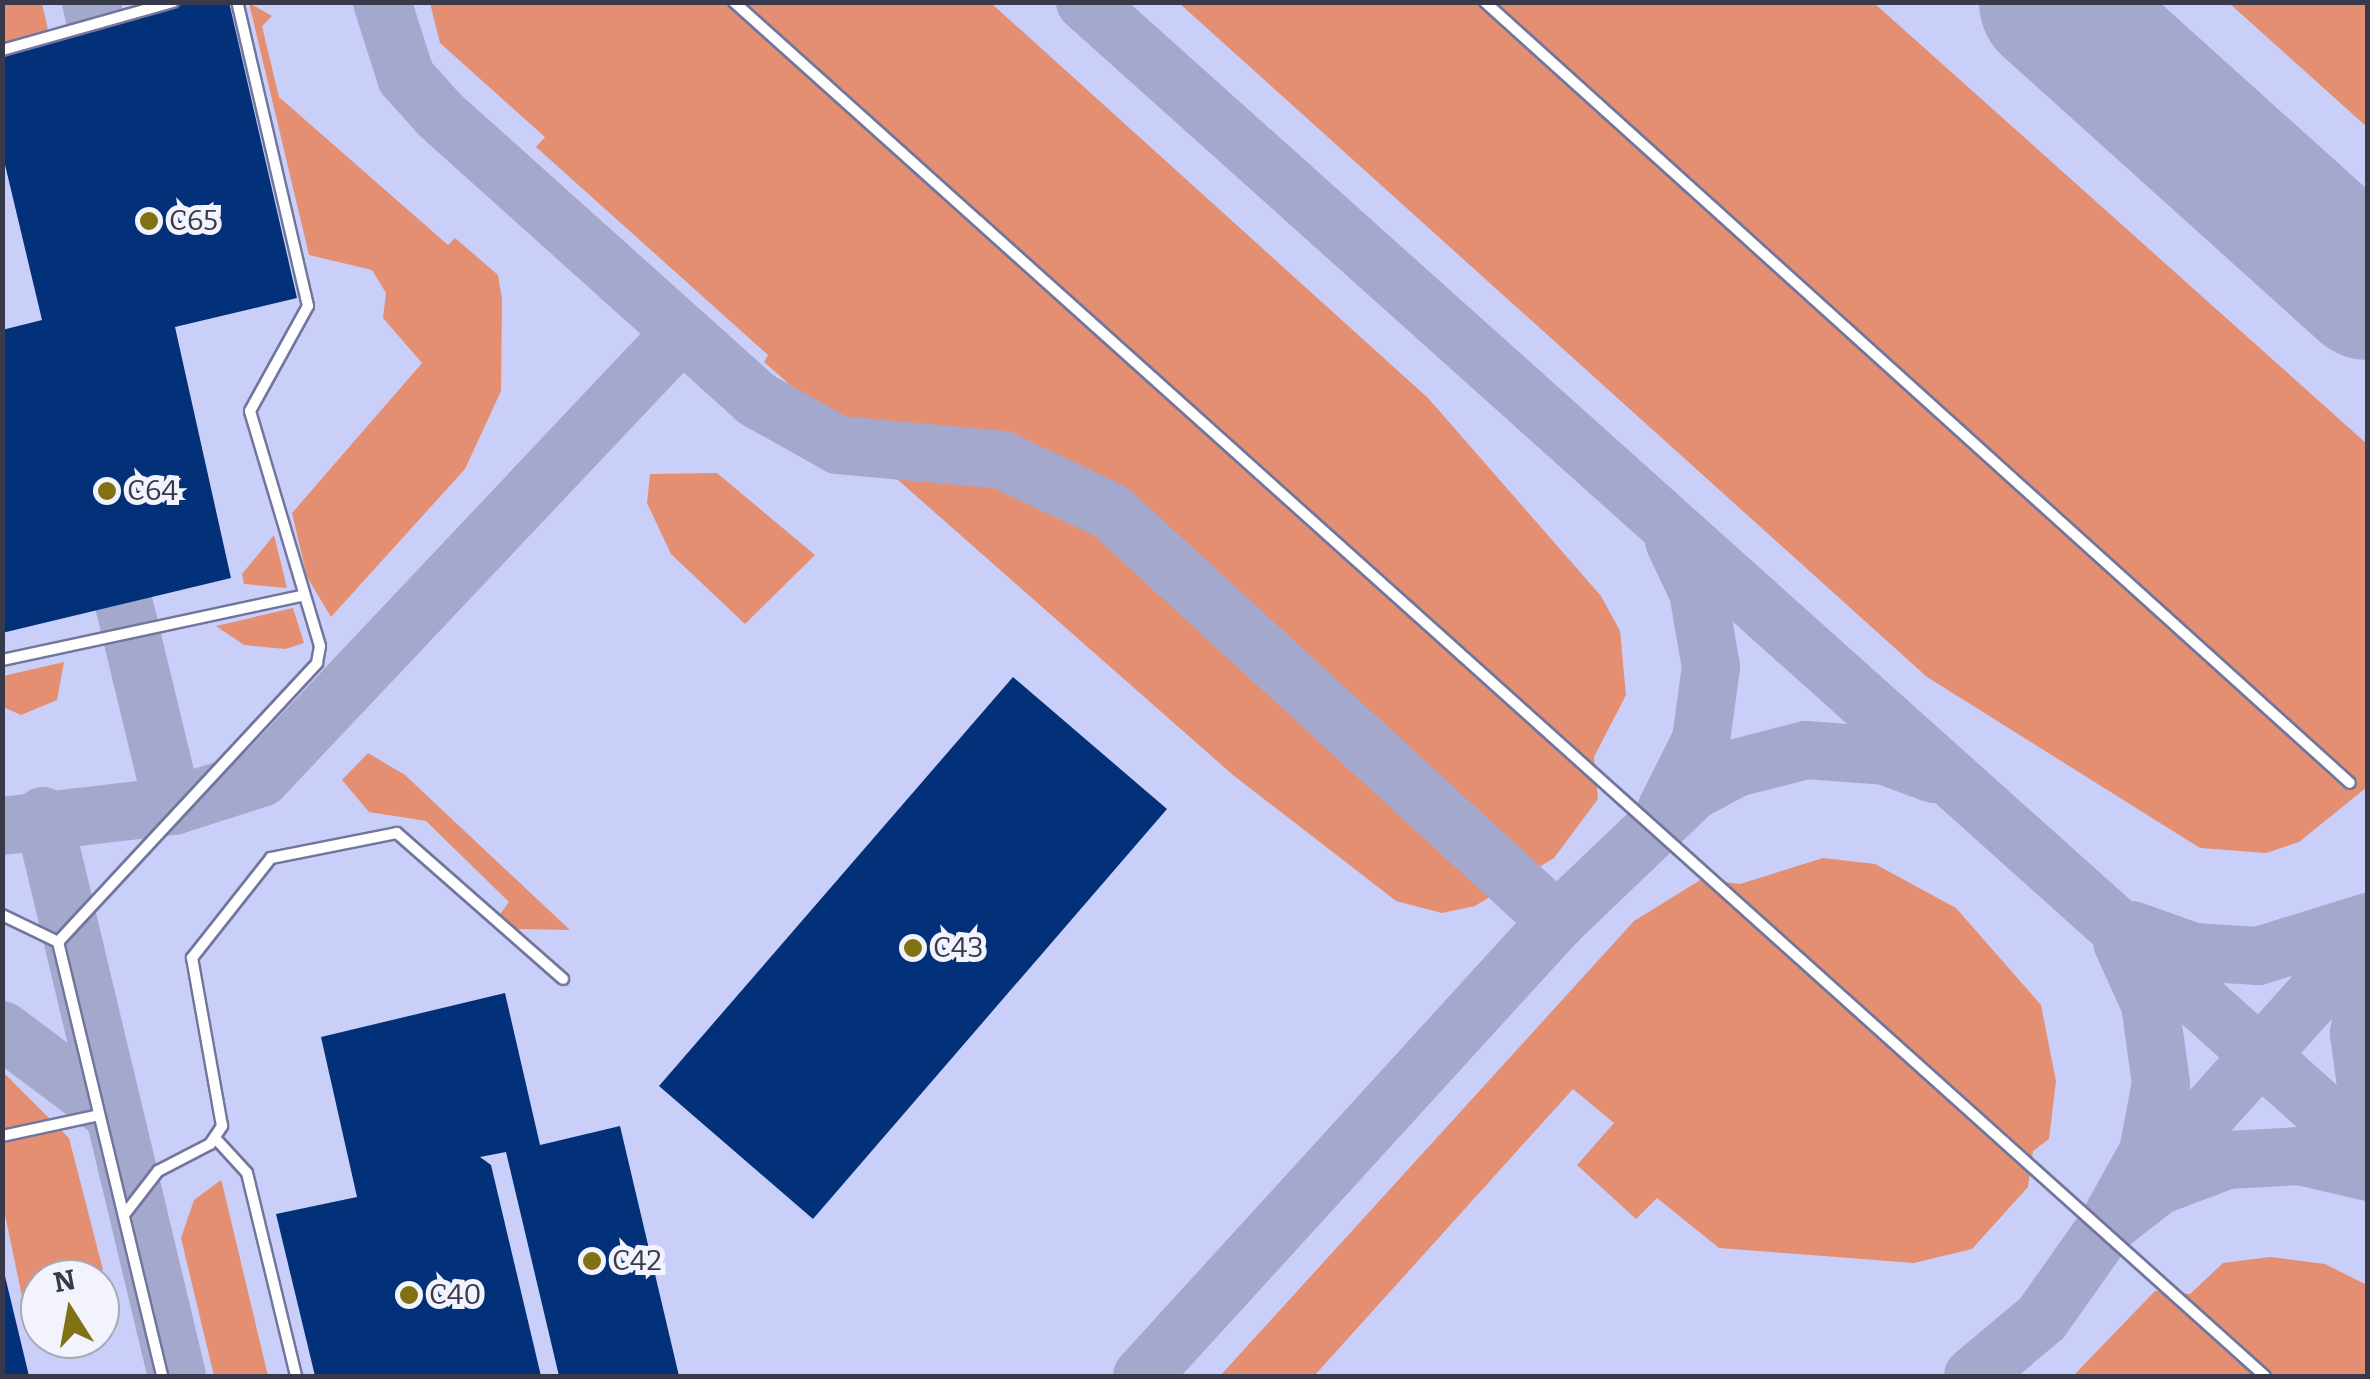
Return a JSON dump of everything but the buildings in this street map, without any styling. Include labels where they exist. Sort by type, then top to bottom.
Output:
[{"type":"lane","points":[[2,50],[173,2]]},
{"type":"lane","points":[[58,942],[317,662],[250,411],[308,306],[237,2]]},
{"type":"lane","points":[[734,2],[2265,1376]]},
{"type":"lane","points":[[1485,2],[2350,783]]},
{"type":"lane","points":[[2,660],[301,596]]},
{"type":"lane","points":[[216,1139],[222,1100],[192,958],[276,855],[397,833],[563,979]]},
{"type":"lane","points":[[2,915],[58,942]]},
{"type":"lane","points":[[58,942],[162,1376]]},
{"type":"lane","points":[[2,1136],[99,1115]]},
{"type":"lane","points":[[124,1216],[158,1171],[216,1139]]},
{"type":"lane","points":[[216,1139],[247,1173],[296,1376]]},
{"type":"shaded area","points":[[2,3],[42,3],[49,35],[3,46]]},
{"type":"shaded area","points":[[249,3],[272,16],[262,26],[279,97],[448,245],[455,238],[498,275],[502,299],[501,391],[465,469],[331,617],[307,577],[292,513],[422,363],[383,318],[386,293],[372,270],[309,255]]},
{"type":"shaded area","points":[[430,3],[991,3],[1428,398],[1601,596],[1620,631],[1626,695],[1594,757],[1598,799],[1554,858],[1475,906],[1442,913],[1396,901],[1233,775],[764,362],[768,355],[536,147],[545,137],[440,43]]},
{"type":"shaded area","points":[[1179,3],[1874,3],[2367,444],[2367,787],[2299,842],[2266,853],[2200,848],[1927,677]]},
{"type":"shaded area","points":[[2229,3],[2367,3],[2367,127]]},
{"type":"shaded area","points":[[717,473],[815,555],[745,624],[671,554],[647,503],[650,474]]},
{"type":"shaded area","points":[[274,535],[287,588],[244,584],[242,574]]},
{"type":"shaded area","points":[[293,608],[304,643],[285,649],[244,645],[216,626]]},
{"type":"shaded area","points":[[64,662],[57,700],[21,715],[3,707],[3,676]]},
{"type":"shaded area","points":[[368,753],[405,775],[570,930],[517,929],[500,914],[509,902],[426,821],[369,812],[342,780]]},
{"type":"shaded area","points":[[1823,858],[1875,864],[1956,908],[2041,1005],[2056,1081],[2049,1139],[2033,1151],[2028,1187],[1972,1249],[1914,1263],[1719,1248],[1657,1198],[1636,1219],[1577,1165],[1614,1123],[1573,1089],[1314,1376],[1220,1376],[1634,921],[1702,879],[1740,884]]},
{"type":"shaded area","points":[[2,1071],[69,1138],[100,1259],[20,1259],[20,1287],[3,1205]]},
{"type":"shaded area","points":[[221,1180],[268,1376],[214,1376],[181,1238],[194,1200]]},
{"type":"shaded area","points":[[2270,1257],[2325,1264],[2367,1285],[2367,1376],[2073,1376],[2155,1291],[2190,1294],[2223,1263]]},
{"type":"taxiway","points":[[91,2],[96,24]]},
{"type":"taxiway","points":[[382,2],[406,77],[440,115],[756,399],[838,445],[1002,460],[1110,511],[1557,921]]},
{"type":"taxiway","points":[[1085,2],[2368,1152]]},
{"type":"taxiway","points":[[2,826],[173,806],[261,778],[682,332]]},
{"type":"taxiway","points":[[1666,810],[1701,740],[1711,667],[1698,592],[1674,541]]},
{"type":"taxiway","points":[[124,604],[173,806]]},
{"type":"taxiway","points":[[1142,1376],[1557,921],[1693,791],[1736,768],[1806,750],[1885,756],[1934,774]]},
{"type":"taxiway","points":[[43,816],[177,1376]]},
{"type":"taxiway","points":[[2132,930],[2194,952],[2258,956],[2368,922]]},
{"type":"taxiway","points":[[1973,1376],[2042,1318],[2107,1226],[2368,935]]},
{"type":"taxiway","points":[[2122,942],[2150,1004],[2161,1083],[2148,1152],[2107,1226],[2158,1186],[2227,1160],[2300,1156],[2368,1172]]},
{"type":"taxiway","points":[[2368,975],[2359,1034],[2368,1101]]},
{"type":"taxiway","points":[[2,1030],[113,1113]]},
{"type":"runway","points":[[2051,2],[2368,287]]},
{"type":"place","name":"C65","points":[[149,221]]},
{"type":"place","name":"C64","points":[[107,491]]},
{"type":"place","name":"C43","points":[[913,948]]},
{"type":"place","name":"C42","points":[[592,1261]]},
{"type":"place","name":"C40","points":[[409,1295]]}]
